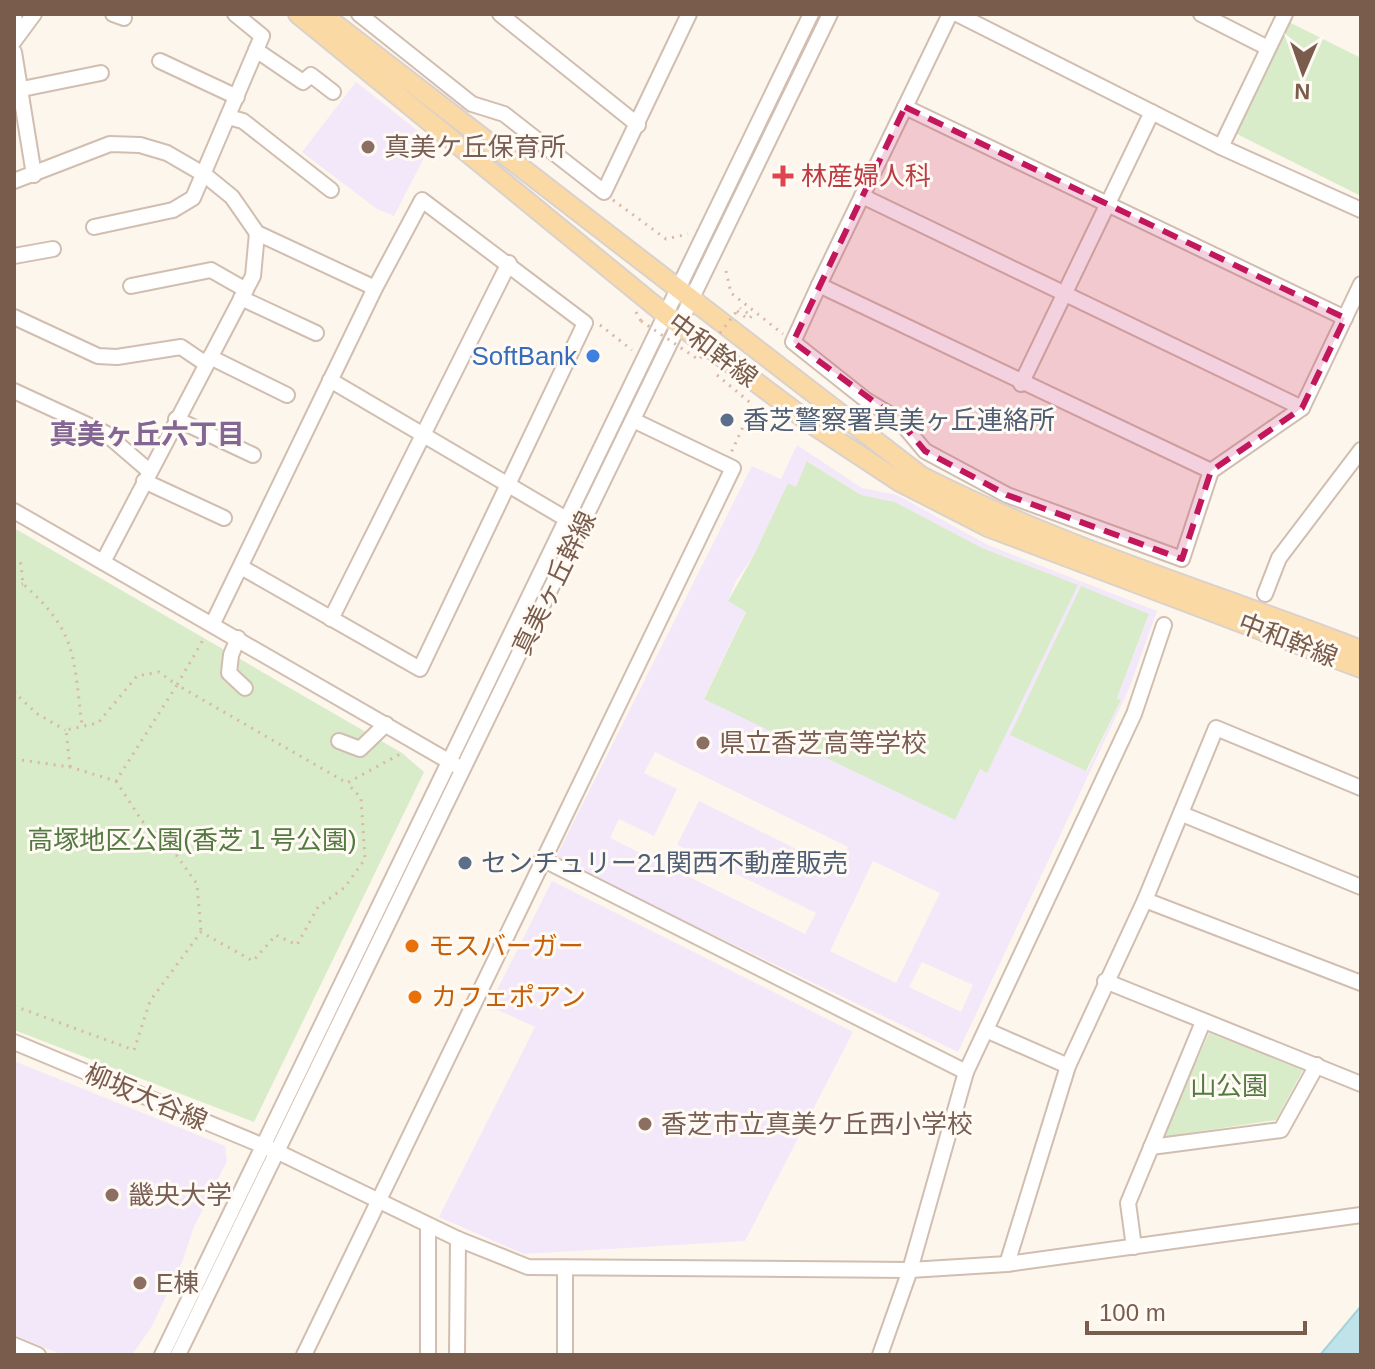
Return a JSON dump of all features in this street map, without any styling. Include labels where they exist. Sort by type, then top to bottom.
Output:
[{"type":"main road","name":"中和幹線","points":[[298,14],[673,321],[809,422],[900,482],[975,521],[1361,668]]},
{"type":"main road","name":"中和幹線","points":[[322,14],[561,195],[921,476],[992,513],[1361,650]]},
{"type":"street","points":[[15,39],[34,14]]},
{"type":"street","points":[[94,227],[173,210],[193,198],[262,36],[235,14]]},
{"type":"street","points":[[359,14],[472,104],[504,114],[604,192],[689,14]]},
{"type":"street","points":[[500,14],[638,125]]},
{"type":"street","name":"真美ヶ丘幹線","points":[[178,1355],[633,420],[673,321],[811,14]]},
{"type":"street","name":"真美ヶ丘幹線","points":[[685,294],[830,14]]},
{"type":"street","points":[[950,14],[793,342],[866,400],[899,420],[925,451],[1007,495],[1182,559],[1211,471],[1302,408],[1361,284]]},
{"type":"street","points":[[957,14],[1221,147],[1361,210]]},
{"type":"street","points":[[1201,14],[1268,48]]},
{"type":"street","points":[[1221,147],[1285,14]]},
{"type":"street","points":[[14,15],[15,39]]},
{"type":"street","points":[[256,50],[303,82],[311,75],[333,92]]},
{"type":"street","points":[[14,52],[34,175]]},
{"type":"street","points":[[160,61],[237,97]]},
{"type":"street","points":[[20,100],[101,73]]},
{"type":"street","points":[[905,107],[1345,318]]},
{"type":"street","points":[[1021,384],[1152,112]]},
{"type":"street","points":[[228,117],[243,121],[331,190]]},
{"type":"street","points":[[14,181],[110,144],[140,145],[167,153],[205,175],[232,197],[257,233],[375,288]]},
{"type":"street","points":[[862,196],[1064,296],[1302,408]]},
{"type":"street","points":[[213,623],[375,288],[422,200],[585,323],[420,669],[241,567]]},
{"type":"street","points":[[103,562],[253,276],[257,233]]},
{"type":"street","points":[[14,256],[53,249]]},
{"type":"street","points":[[331,619],[509,263]]},
{"type":"street","points":[[131,286],[211,270],[244,294],[316,333]]},
{"type":"street","points":[[819,285],[1021,384],[1211,471]]},
{"type":"street","points":[[14,317],[98,356],[181,347],[287,395]]},
{"type":"street","name":"真美ヶ丘幹線","points":[[162,1355],[261,1145],[644,360],[673,321]]},
{"type":"street","points":[[330,380],[568,520]]},
{"type":"street","points":[[14,391],[105,433],[146,475],[224,518]]},
{"type":"street","points":[[176,419],[253,455]]},
{"type":"street","points":[[304,1355],[733,468],[633,420]]},
{"type":"street","points":[[1265,594],[1279,558],[1361,450]]},
{"type":"street","points":[[14,511],[464,770]]},
{"type":"street","points":[[880,1355],[910,1270],[966,1072],[1134,714],[1164,625]]},
{"type":"street","points":[[238,638],[231,655],[229,673],[245,688]]},
{"type":"street","points":[[339,741],[360,749],[386,724]]},
{"type":"street","points":[[1007,1264],[1068,1066],[1145,900],[1216,728],[1361,788]]},
{"type":"street","points":[[1182,814],[1361,887]]},
{"type":"street","points":[[542,859],[966,1072]]},
{"type":"street","points":[[1145,900],[1361,983]]},
{"type":"street","points":[[1105,981],[1361,1084]]},
{"type":"street","points":[[1134,1247],[1128,1203],[1203,1022]]},
{"type":"street","points":[[986,1030],[1068,1066]]},
{"type":"street","name":"柳坂大谷線","points":[[14,1042],[278,1152],[378,1198],[428,1226],[528,1267],[910,1270],[1007,1264],[1361,1215]]},
{"type":"street","points":[[1151,1147],[1281,1130],[1317,1065]]},
{"type":"street","points":[[428,1226],[428,1355]]},
{"type":"street","points":[[457,1355],[458,1239]]},
{"type":"street","points":[[565,1268],[565,1355]]},
{"type":"street","points":[[14,1345],[38,1355]]},
{"type":"path","points":[[604,192],[666,239],[693,233]]},
{"type":"path","points":[[726,271],[731,293],[793,342]]},
{"type":"path","points":[[641,321],[699,360],[738,309]]},
{"type":"path","points":[[585,323],[595,322],[644,360]]},
{"type":"path","points":[[720,377],[753,405],[725,464]]},
{"type":"path","points":[[14,557],[21,564],[23,584],[53,610],[72,648],[82,725]]},
{"type":"path","points":[[14,586],[23,584]]},
{"type":"path","points":[[116,781],[203,640]]},
{"type":"path","points":[[14,683],[14,694],[36,713],[66,730],[98,723],[137,676],[159,672],[347,783],[361,798],[365,859],[345,887],[318,907],[297,945],[276,935],[253,961],[201,932]]},
{"type":"path","points":[[66,730],[70,767]]},
{"type":"path","points":[[347,783],[402,753]]},
{"type":"path","points":[[14,759],[70,767],[116,781],[142,821],[170,846],[197,884],[201,932],[150,1001],[134,1050],[14,1006]]},
{"type":"highlighted area","points":[[905,107],[1345,318],[1302,408],[1211,471],[1182,559],[1007,495],[925,451],[899,420],[793,342]]},
{"type":"shaded area","name":"真美ケ丘保育所","points":[[356,82],[432,142],[394,216],[377,209],[302,152]]},
{"type":"shaded area","name":"県立香芝高等学校","points":[[797,445],[862,488],[897,495],[988,545],[1157,611],[1129,689],[958,1052],[555,859],[752,466],[781,479]],"holes":[[[808,461],[861,495],[895,502],[982,548],[1077,585],[987,772],[704,698],[746,611],[728,601],[736,581],[754,555],[788,483],[796,488]],[[1149,615],[1117,698],[1121,700],[1087,771],[1010,735]],[[655,752],[848,847],[837,869],[699,801],[677,845],[816,913],[805,934],[610,838],[619,819],[654,836],[677,789],[644,773]],[[873,861],[940,893],[896,983],[830,951]],[[922,962],[973,985],[961,1012],[909,987]]]},
{"type":"shaded area","name":"香芝市立真美ケ丘西小学校","points":[[552,881],[853,1032],[745,1241],[524,1254],[439,1217],[535,1027],[489,1006]]},
{"type":"shaded area","name":"畿央大学","points":[[14,1061],[225,1146],[227,1161],[193,1229],[183,1260],[152,1326],[132,1355],[63,1355],[14,1335]]},
{"type":"green space","points":[[1289,22],[1361,58],[1361,196],[1233,132]]},
{"type":"green space","points":[[807,461],[861,495],[895,502],[982,548],[1078,585],[987,773],[980,769],[955,820],[704,699],[746,612],[728,601],[788,483],[796,487]]},
{"type":"green space","name":"高塚地区公園(香芝１号公園)","points":[[14,528],[402,753],[424,772],[254,1122],[14,1030]]},
{"type":"green space","points":[[1081,586],[1149,614],[1117,698],[1121,700],[1086,771],[1010,735]]},
{"type":"green space","name":"山公園","points":[[1209,1033],[1303,1070],[1276,1120],[1163,1137]]},
{"type":"water","points":[[1361,1306],[1361,1355],[1320,1355]]},
{"type":"place","name":"真美ケ丘保育所","points":[[368,147]]},
{"type":"place","name":"林産婦人科","points":[[783,176]]},
{"type":"place","name":"SoftBank","points":[[593,356]]},
{"type":"place","name":"香芝警察署真美ヶ丘連絡所","points":[[727,420]]},
{"type":"place","name":"県立香芝高等学校","points":[[703,743]]},
{"type":"place","name":"センチュリー21関西不動産販売","points":[[465,863]]},
{"type":"place","name":"モスバーガー","points":[[412,946]]},
{"type":"place","name":"カフェポアン","points":[[415,997]]},
{"type":"place","name":"香芝市立真美ケ丘西小学校","points":[[645,1124]]},
{"type":"place","name":"畿央大学","points":[[112,1195]]},
{"type":"place","name":"E棟","points":[[140,1283]]},
{"type":"district","name":"真美ヶ丘六丁目","points":[[147,434]]}]
